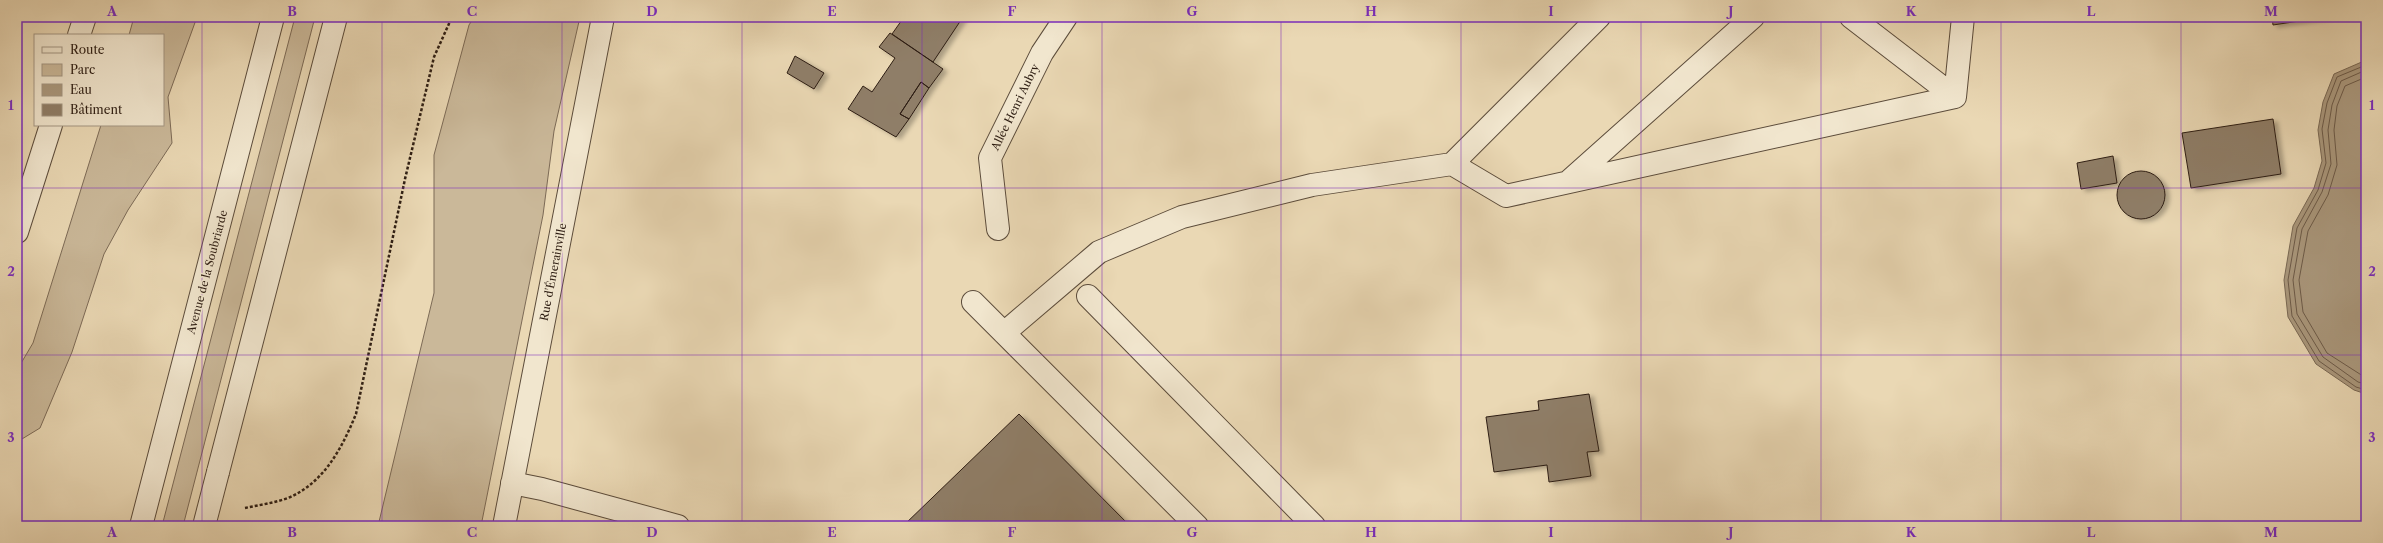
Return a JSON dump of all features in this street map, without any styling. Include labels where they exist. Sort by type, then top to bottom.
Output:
[{"type":"street","points":[[79,34],[85,17]]},
{"type":"street","name":"Avenue de la Soubriarde","points":[[141,526],[273,17]]},
{"type":"street","points":[[204,526],[336,17]]},
{"type":"street","name":"Rue d'Émerainville","points":[[504,526],[603,17]]},
{"type":"street","name":"Allée Henri Aubry","points":[[998,229],[990,158],[1042,53],[1066,17]]},
{"type":"street","points":[[1004,333],[1099,252],[1182,217],[1312,185],[1452,164],[1599,17]]},
{"type":"street","points":[[1568,183],[1753,17]]},
{"type":"street","points":[[1851,17],[1955,97]]},
{"type":"street","points":[[1955,97],[1963,17]]},
{"type":"street","points":[[1452,164],[1506,196],[1955,97]]},
{"type":"street","points":[[17,232],[51,126]]},
{"type":"street","points":[[1088,296],[1314,526]]},
{"type":"street","points":[[973,302],[1197,526]]},
{"type":"street","points":[[512,483],[542,488],[678,526]]},
{"type":"path","points":[[245,508],[287,498],[309,486],[324,470],[344,444],[356,414],[405,179],[434,57],[452,17]]},
{"type":"green space","points":[[134,17],[197,17],[168,97],[172,143],[128,210],[104,254],[72,352],[40,428],[17,442],[17,370],[33,343],[101,126],[164,126],[164,34],[129,34]]},
{"type":"green space","points":[[295,17],[315,17],[183,526],[162,526]]},
{"type":"green space","points":[[474,17],[580,17],[554,131],[543,215],[481,526],[378,526],[434,293],[434,155],[469,25]]},
{"type":"water","points":[[2366,61],[2366,394],[2354,390],[2316,364],[2288,317],[2284,280],[2293,226],[2314,188],[2322,161],[2318,130],[2323,102],[2334,74]]},
{"type":"building","points":[[904,17],[963,17],[933,62],[892,34]]},
{"type":"building","points":[[2272,17],[2326,17],[2273,25]]},
{"type":"building","points":[[890,33],[943,69],[929,88],[921,82],[900,114],[909,119],[896,137],[848,109],[863,86],[872,92],[895,58],[879,47]]},
{"type":"building","points":[[795,56],[824,73],[814,89],[787,73]]},
{"type":"building","points":[[921,82],[929,88],[909,119],[900,114]]},
{"type":"building","points":[[2273,119],[2281,174],[2191,188],[2182,133]]},
{"type":"building","points":[[2113,156],[2117,183],[2081,189],[2077,163]]},
{"type":"building","points":[[2136,171],[2146,171],[2158,178],[2165,190],[2165,200],[2158,212],[2146,219],[2136,219],[2128,215],[2121,208],[2117,200],[2117,190],[2121,182],[2128,175]]},
{"type":"building","points":[[1589,394],[1599,451],[1587,452],[1591,476],[1549,482],[1547,465],[1494,472],[1486,417],[1539,410],[1538,401]]},
{"type":"building","points":[[1019,414],[1130,526],[903,526]]}]
